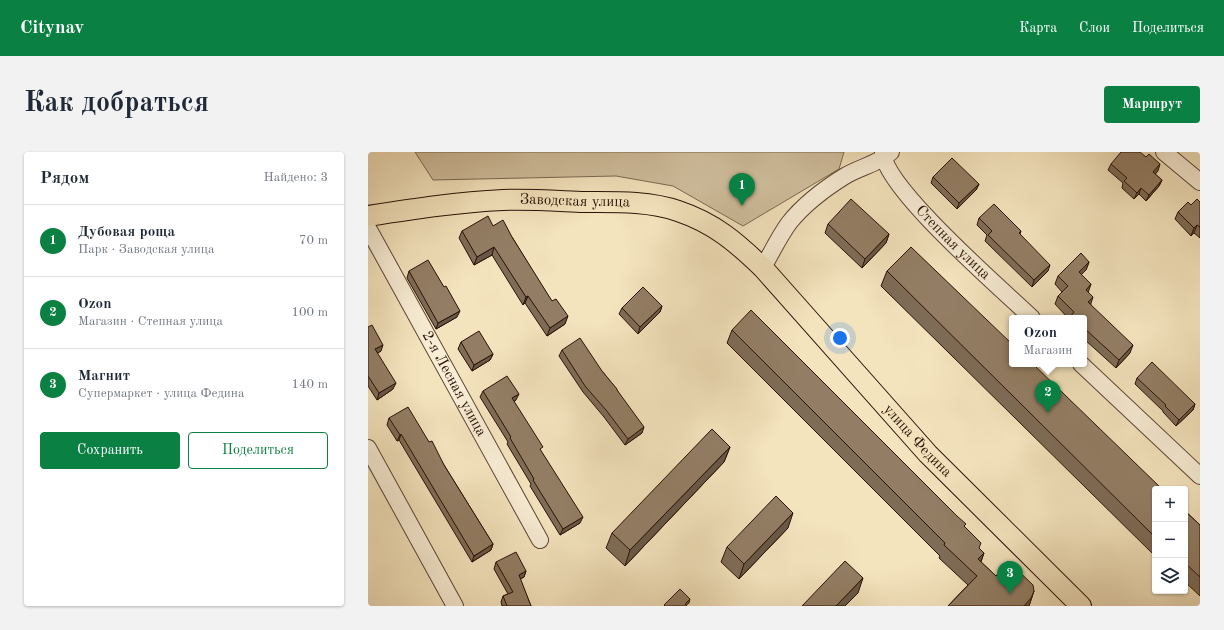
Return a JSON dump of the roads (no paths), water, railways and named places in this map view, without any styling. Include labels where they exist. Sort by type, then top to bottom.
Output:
[{"type":"main road","name":"Заводская улица","points":[[368,216],[434,206],[504,200],[651,204],[678,211],[705,222],[724,233],[762,268]]},
{"type":"main road","name":"улица Федина","points":[[762,268],[928,454],[1081,606]]},
{"type":"street","points":[[1164,152],[1200,182]]},
{"type":"street","points":[[762,268],[788,224],[807,203],[826,187],[886,154]]},
{"type":"street","name":"Степная улица","points":[[886,154],[900,187],[939,230],[1029,315]]},
{"type":"street","name":"2-я Лесная улица","points":[[368,228],[540,540]]},
{"type":"street","points":[[1084,367],[1200,476]]},
{"type":"street","points":[[368,448],[455,606]]},
{"type":"place","name":"Дубовая роща","points":[[742,206]]},
{"type":"place","name":"Ozon","points":[[1048,413]]},
{"type":"place","name":"Магнит","points":[[1010,594]]}]
